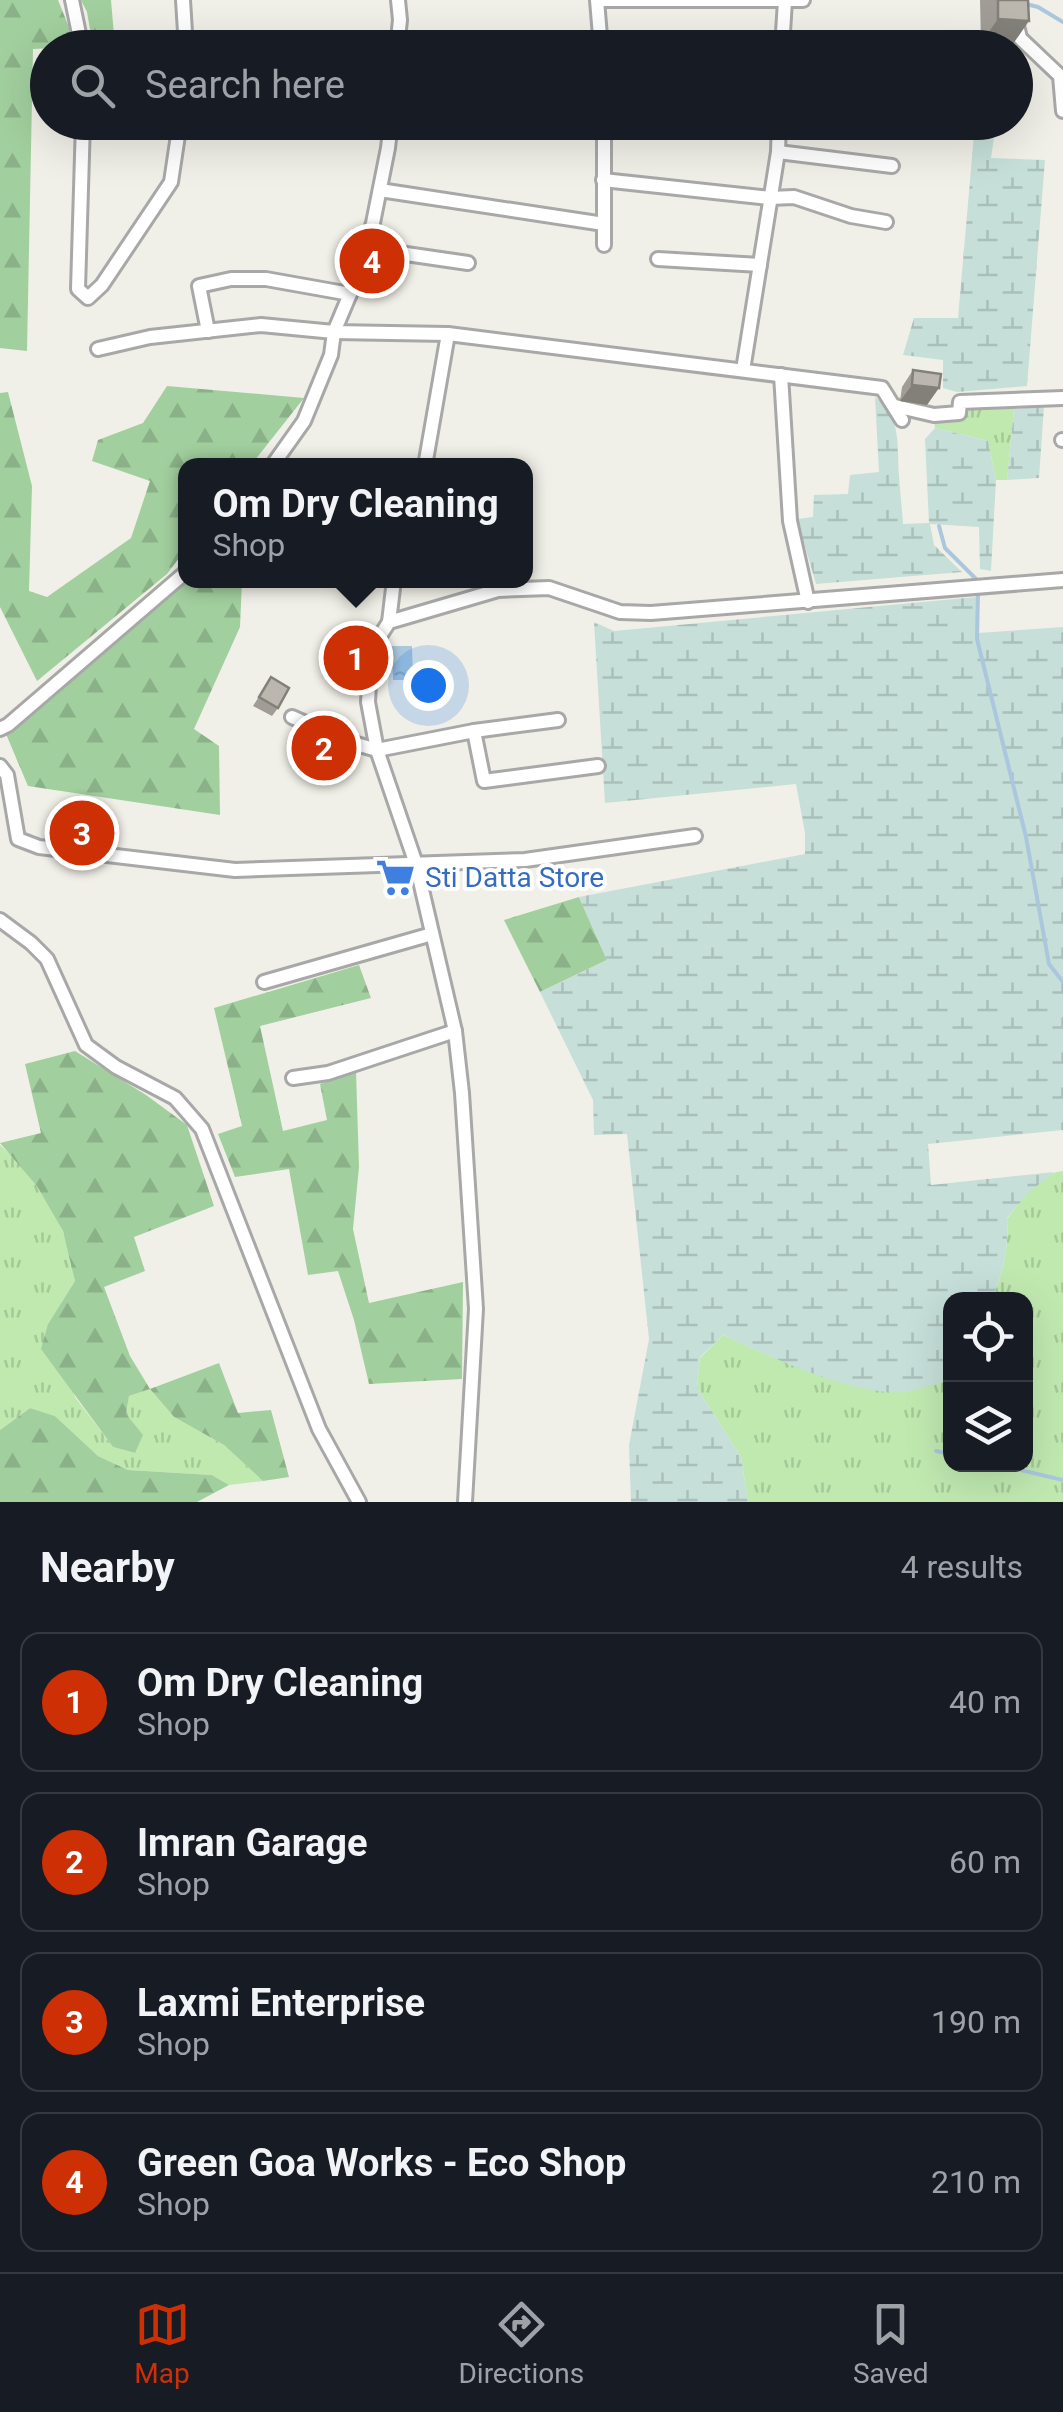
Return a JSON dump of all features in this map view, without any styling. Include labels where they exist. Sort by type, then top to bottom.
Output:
[{"type":"street","points":[[72,0],[78,30]]},
{"type":"street","points":[[184,0],[185,30]]},
{"type":"street","points":[[398,0],[399,30]]},
{"type":"street","points":[[599,30],[598,0],[803,0]]},
{"type":"street","points":[[1011,0],[1018,30]]},
{"type":"street","points":[[783,30],[784,1]]},
{"type":"street","points":[[1033,50],[1060,76],[1063,111]]},
{"type":"street","points":[[82,140],[78,289],[88,298],[102,285],[171,182],[177,140]]},
{"type":"street","points":[[278,458],[304,421],[331,355],[334,332],[365,248],[389,140]]},
{"type":"street","points":[[604,140],[604,245]]},
{"type":"street","points":[[743,370],[778,140]]},
{"type":"street","points":[[778,152],[892,166]]},
{"type":"street","points":[[604,180],[770,198],[794,197],[851,216],[886,222]]},
{"type":"street","points":[[380,190],[604,224]]},
{"type":"street","points":[[365,248],[468,264]]},
{"type":"street","points":[[658,258],[760,266]]},
{"type":"street","points":[[208,331],[199,286],[231,279],[266,279],[350,294]]},
{"type":"street","points":[[98,349],[150,337],[261,325],[334,332],[448,334],[882,388],[902,420]]},
{"type":"street","points":[[426,458],[448,334]]},
{"type":"street","points":[[782,375],[790,521],[808,602]]},
{"type":"street","points":[[896,406],[934,415],[958,413],[960,402],[1063,398]]},
{"type":"street","points":[[0,728],[8,726],[178,579]]},
{"type":"street","points":[[389,622],[498,590],[549,588],[620,612],[650,613],[1063,580]]},
{"type":"street","points":[[393,588],[389,622],[370,650],[368,702],[378,750],[416,864],[455,1031],[476,1308],[465,1502]]},
{"type":"street","points":[[292,717],[346,741],[378,750],[558,720]]},
{"type":"street","points":[[474,731],[484,781],[598,766]]},
{"type":"street","points":[[0,766],[7,775],[18,839],[39,847],[235,870],[525,860],[695,836]]},
{"type":"street","points":[[0,920],[47,959],[86,1045],[176,1098],[202,1129],[319,1428],[359,1502]]},
{"type":"street","points":[[264,982],[432,934]]},
{"type":"street","points":[[293,1078],[328,1072],[455,1031]]},
{"type":"green space","points":[[0,0],[58,0],[70,30],[30,30],[27,351],[0,348]]},
{"type":"green space","points":[[81,0],[111,0],[114,30],[90,30]]},
{"type":"green space","points":[[974,140],[994,140],[991,158],[1045,160],[1027,386],[957,392],[943,388],[943,360],[903,355],[914,318],[958,318]]},
{"type":"green space","points":[[167,386],[304,398],[257,458],[178,458],[178,560],[167,574],[37,681],[0,607],[0,393],[8,392],[32,486],[29,591],[47,597],[131,538],[150,481],[92,461],[98,440],[143,423]]},
{"type":"green space","points":[[875,397],[884,404],[894,423],[903,524],[929,523],[925,439],[935,428],[988,441],[996,480],[991,571],[980,569],[979,527],[930,524],[934,545],[962,572],[816,584],[797,519],[813,517],[814,495],[848,494],[850,475],[879,472]]},
{"type":"green space","points":[[1044,406],[1039,478],[1007,480],[1014,409]]},
{"type":"green space","points":[[965,408],[1014,409],[1007,480],[996,480],[988,441],[935,428],[934,420],[964,417]]},
{"type":"green space","points":[[178,586],[242,588],[240,627],[194,729],[219,746],[220,815],[28,786],[6,734]]},
{"type":"green space","points":[[976,597],[978,633],[1063,627],[1063,1130],[928,1144],[931,1185],[1054,1172],[1027,1194],[1007,1218],[1004,1260],[994,1292],[943,1292],[943,1382],[904,1392],[861,1388],[812,1373],[723,1335],[700,1357],[697,1388],[741,1457],[748,1502],[631,1502],[629,1445],[649,1339],[627,1134],[594,1135],[593,1100],[540,992],[607,960],[579,897],[805,854],[805,833],[796,784],[605,803],[594,622],[614,631]]},
{"type":"green space","points":[[579,897],[607,960],[540,992],[504,920]]},
{"type":"green space","points":[[359,965],[371,998],[260,1026],[283,1131],[327,1120],[320,1084],[356,1071],[359,1167],[353,1229],[369,1303],[463,1282],[462,1379],[369,1384],[338,1271],[308,1275],[289,1169],[235,1177],[218,1134],[242,1126],[214,1008]]},
{"type":"green space","points":[[75,1051],[187,1125],[214,1206],[134,1237],[145,1271],[104,1287],[130,1356],[150,1389],[129,1396],[126,1414],[143,1435],[135,1453],[113,1447],[41,1349],[48,1324],[75,1281],[63,1231],[37,1186],[0,1143],[41,1133],[25,1064]]},
{"type":"green space","points":[[0,1145],[38,1186],[59,1223],[75,1281],[48,1324],[75,1397],[113,1447],[135,1453],[126,1414],[129,1396],[150,1389],[174,1417],[224,1445],[263,1481],[229,1485],[212,1475],[128,1470],[98,1456],[55,1416],[30,1408],[0,1430]]},
{"type":"green space","points":[[1063,1171],[1063,1502],[748,1502],[741,1457],[697,1388],[700,1358],[723,1335],[770,1356],[903,1392],[943,1382],[943,1472],[1033,1472],[1033,1292],[994,1292],[1004,1260],[1007,1219],[1038,1182]]},
{"type":"green space","points":[[219,1363],[238,1413],[271,1410],[289,1477],[263,1481],[224,1445],[174,1417],[150,1389]]},
{"type":"green space","points":[[30,1408],[55,1416],[98,1456],[128,1470],[212,1475],[229,1485],[197,1502],[0,1502],[0,1430]]},
{"type":"water","points":[[392,646],[412,646],[413,680],[393,680]]},
{"type":"building","points":[[998,0],[1028,0],[1029,21],[998,19]]},
{"type":"building","points":[[913,370],[941,374],[939,388],[912,385]]},
{"type":"building","points":[[271,677],[289,688],[278,708],[259,697]]},
{"type":"waterway","points":[[1026,4],[1063,22]]},
{"type":"waterway","points":[[939,526],[945,548],[978,581]]},
{"type":"waterway","points":[[978,591],[977,639],[1026,837],[1049,964],[1063,982]]},
{"type":"waterway","points":[[936,1451],[943,1452]]},
{"type":"waterway","points":[[1029,1472],[1063,1480]]},
{"type":"place","name":"Green Goa Works - Eco Shop","points":[[372,261]]},
{"type":"place","name":"Om Dry Cleaning","points":[[356,658]]},
{"type":"place","name":"Imran Garage","points":[[324,748]]},
{"type":"place","name":"Laxmi Enterprise","points":[[82,833]]},
{"type":"place","name":"Sti Datta Store","points":[[395,877]]}]
